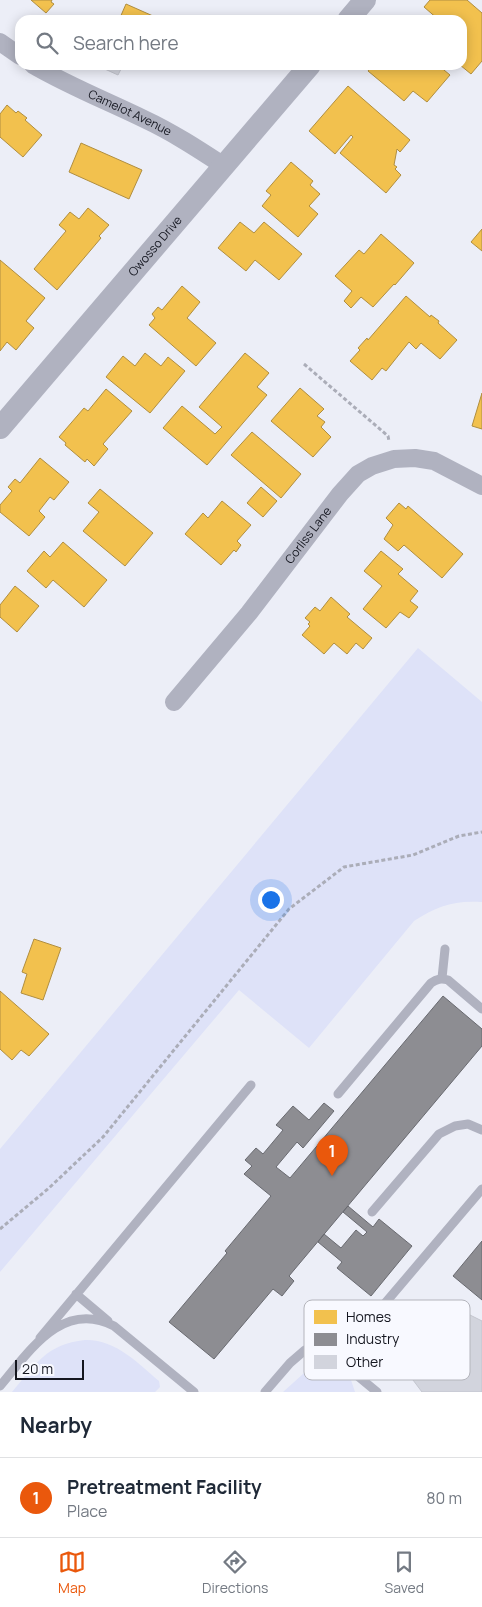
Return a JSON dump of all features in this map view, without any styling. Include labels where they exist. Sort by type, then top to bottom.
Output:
[{"type":"street","points":[[352,15],[365,0]]},
{"type":"street","points":[[0,42],[15,52]]},
{"type":"street","name":"Camelot Avenue","points":[[42,70],[61,81],[144,118],[177,136],[224,166]]},
{"type":"street","name":"Owosso Drive","points":[[0,428],[306,70]]},
{"type":"street","name":"Corliss Lane","points":[[174,702],[250,613],[340,494],[358,474],[372,466],[394,458],[416,458],[434,461],[482,486]]},
{"type":"lane","points":[[442,978],[445,948]]},
{"type":"lane","points":[[338,1094],[431,984],[442,978],[448,980],[482,1009]]},
{"type":"lane","points":[[0,1386],[251,1085]]},
{"type":"lane","points":[[372,1212],[438,1134],[455,1126],[468,1124],[482,1130]]},
{"type":"lane","points":[[388,1300],[482,1189]]},
{"type":"lane","points":[[76,1294],[194,1392]]},
{"type":"lane","points":[[40,1338],[54,1328],[86,1318],[106,1322],[114,1326]]},
{"type":"lane","points":[[265,1392],[297,1356],[304,1352]]},
{"type":"lane","points":[[362,1380],[377,1392]]},
{"type":"path","points":[[304,364],[388,436],[394,458]]},
{"type":"path","points":[[0,1229],[49,1188],[103,1137],[290,910],[344,867],[413,855],[459,836],[482,832]]},
{"type":"shaded area","points":[[418,648],[482,702],[482,902],[463,902],[446,905],[430,911],[414,921],[309,1048],[239,990],[0,1272],[0,1149]]},
{"type":"shaded area","points":[[85,1340],[106,1343],[125,1353],[159,1381],[160,1387],[155,1392],[12,1392],[42,1357],[60,1346]]},
{"type":"shaded area","points":[[304,1373],[304,1380],[351,1380],[355,1392],[283,1392]]},
{"type":"building: Homes","points":[[31,0],[52,0],[51,2],[54,4],[46,13]]},
{"type":"building: Homes","points":[[430,0],[467,0],[482,13],[482,61],[471,74],[466,70],[467,15],[433,15],[424,7]]},
{"type":"building: Homes","points":[[126,4],[151,15],[121,15]]},
{"type":"building: Homes","points":[[444,70],[450,75],[427,102],[413,91],[404,101],[368,71]]},
{"type":"building: Homes","points":[[348,86],[410,140],[400,152],[397,149],[394,165],[401,175],[386,193],[340,153],[353,137],[351,135],[335,154],[309,131]]},
{"type":"building: Homes","points":[[7,105],[16,113],[18,111],[27,118],[25,120],[42,135],[23,157],[0,137],[0,114]]},
{"type":"building: Homes","points":[[81,143],[142,170],[129,199],[69,172]]},
{"type":"building: Homes","points":[[291,162],[313,181],[310,185],[320,194],[309,206],[318,214],[298,237],[262,206],[271,195],[266,191]]},
{"type":"building: Homes","points":[[88,208],[109,225],[99,236],[101,238],[57,290],[34,269],[66,231],[59,225],[70,212],[79,219]]},
{"type":"building: Homes","points":[[240,222],[254,233],[264,222],[302,254],[279,280],[255,260],[246,271],[218,248]]},
{"type":"building: Homes","points":[[482,229],[482,251],[471,242]]},
{"type":"building: Homes","points":[[381,234],[414,263],[373,307],[361,297],[351,308],[344,301],[352,291],[335,276],[359,250],[364,254]]},
{"type":"building: Homes","points":[[0,260],[45,298],[26,321],[34,328],[16,350],[7,342],[0,351]]},
{"type":"building: Homes","points":[[182,286],[200,302],[187,318],[216,343],[196,366],[149,325],[155,318],[152,314],[158,307],[162,310]]},
{"type":"building: Homes","points":[[406,296],[430,317],[431,315],[439,321],[438,323],[457,340],[440,359],[421,343],[416,349],[409,342],[386,371],[382,368],[372,380],[350,361],[360,350],[358,348],[367,338],[368,340]]},
{"type":"building: Homes","points":[[145,353],[161,366],[168,357],[185,371],[150,413],[106,377],[123,356],[135,366]]},
{"type":"building: Homes","points":[[245,353],[269,373],[257,387],[267,395],[207,465],[163,428],[182,406],[215,434],[222,427],[199,407]]},
{"type":"building: Homes","points":[[300,388],[324,409],[317,416],[325,422],[321,427],[331,437],[313,457],[271,421]]},
{"type":"building: Homes","points":[[106,389],[132,411],[103,444],[108,449],[94,466],[87,459],[85,462],[65,445],[66,443],[59,437],[84,408],[88,411]]},
{"type":"building: Homes","points":[[482,393],[482,429],[472,426]]},
{"type":"building: Homes","points":[[252,432],[301,474],[281,498],[231,455]]},
{"type":"building: Homes","points":[[40,458],[69,482],[54,500],[50,497],[39,511],[45,517],[29,536],[0,512],[0,505],[12,491],[8,487],[15,479],[20,483]]},
{"type":"building: Homes","points":[[261,487],[277,501],[263,517],[247,503]]},
{"type":"building: Homes","points":[[100,489],[153,533],[125,566],[83,531],[99,512],[88,503]]},
{"type":"building: Homes","points":[[222,501],[251,525],[237,541],[241,545],[236,552],[234,550],[221,565],[185,534],[203,513],[208,518]]},
{"type":"building: Homes","points":[[399,503],[406,509],[408,506],[463,554],[442,578],[404,545],[398,551],[384,539],[393,525],[386,518]]},
{"type":"building: Homes","points":[[63,542],[107,580],[84,607],[53,580],[46,588],[27,571],[44,551],[50,557]]},
{"type":"building: Homes","points":[[381,551],[403,569],[398,574],[418,591],[410,601],[418,607],[409,618],[400,612],[386,628],[363,609],[382,586],[364,571]]},
{"type":"building: Homes","points":[[15,586],[39,606],[17,632],[0,617],[0,605]]},
{"type":"building: Homes","points":[[331,597],[350,614],[347,617],[372,638],[363,649],[356,643],[347,654],[334,643],[324,654],[302,635],[310,626],[308,624],[310,622],[305,618],[315,607],[320,611]]},
{"type":"building: Homes","points":[[34,939],[61,948],[43,1000],[21,993],[27,974],[22,972]]},
{"type":"building: Homes","points":[[0,991],[49,1034],[29,1056],[21,1050],[12,1060],[0,1049]]},
{"type":"building: Industry","points":[[443,996],[482,1029],[482,1046],[289,1276],[294,1281],[282,1296],[273,1289],[214,1359],[169,1322],[227,1253],[225,1251],[271,1196],[244,1174],[252,1166],[245,1160],[256,1148],[263,1154],[283,1130],[276,1125],[293,1106],[309,1120],[324,1103],[334,1111],[303,1148],[297,1142],[276,1167],[290,1178]]},
{"type":"building: Industry","points":[[348,1206],[373,1227],[379,1219],[412,1246],[371,1296],[337,1268],[342,1262],[318,1242],[324,1234],[341,1248],[356,1230],[363,1236],[367,1232],[343,1212]]},
{"type":"building: Industry","points":[[482,1241],[482,1300],[453,1276]]},
{"type":"building: Other","points":[[107,70],[120,70],[118,75]]},
{"type":"building: Other","points":[[470,1315],[482,1321],[482,1392],[422,1392],[413,1380],[470,1380]]},
{"type":"place","name":"Pretreatment Facility","points":[[332,1176]]}]
